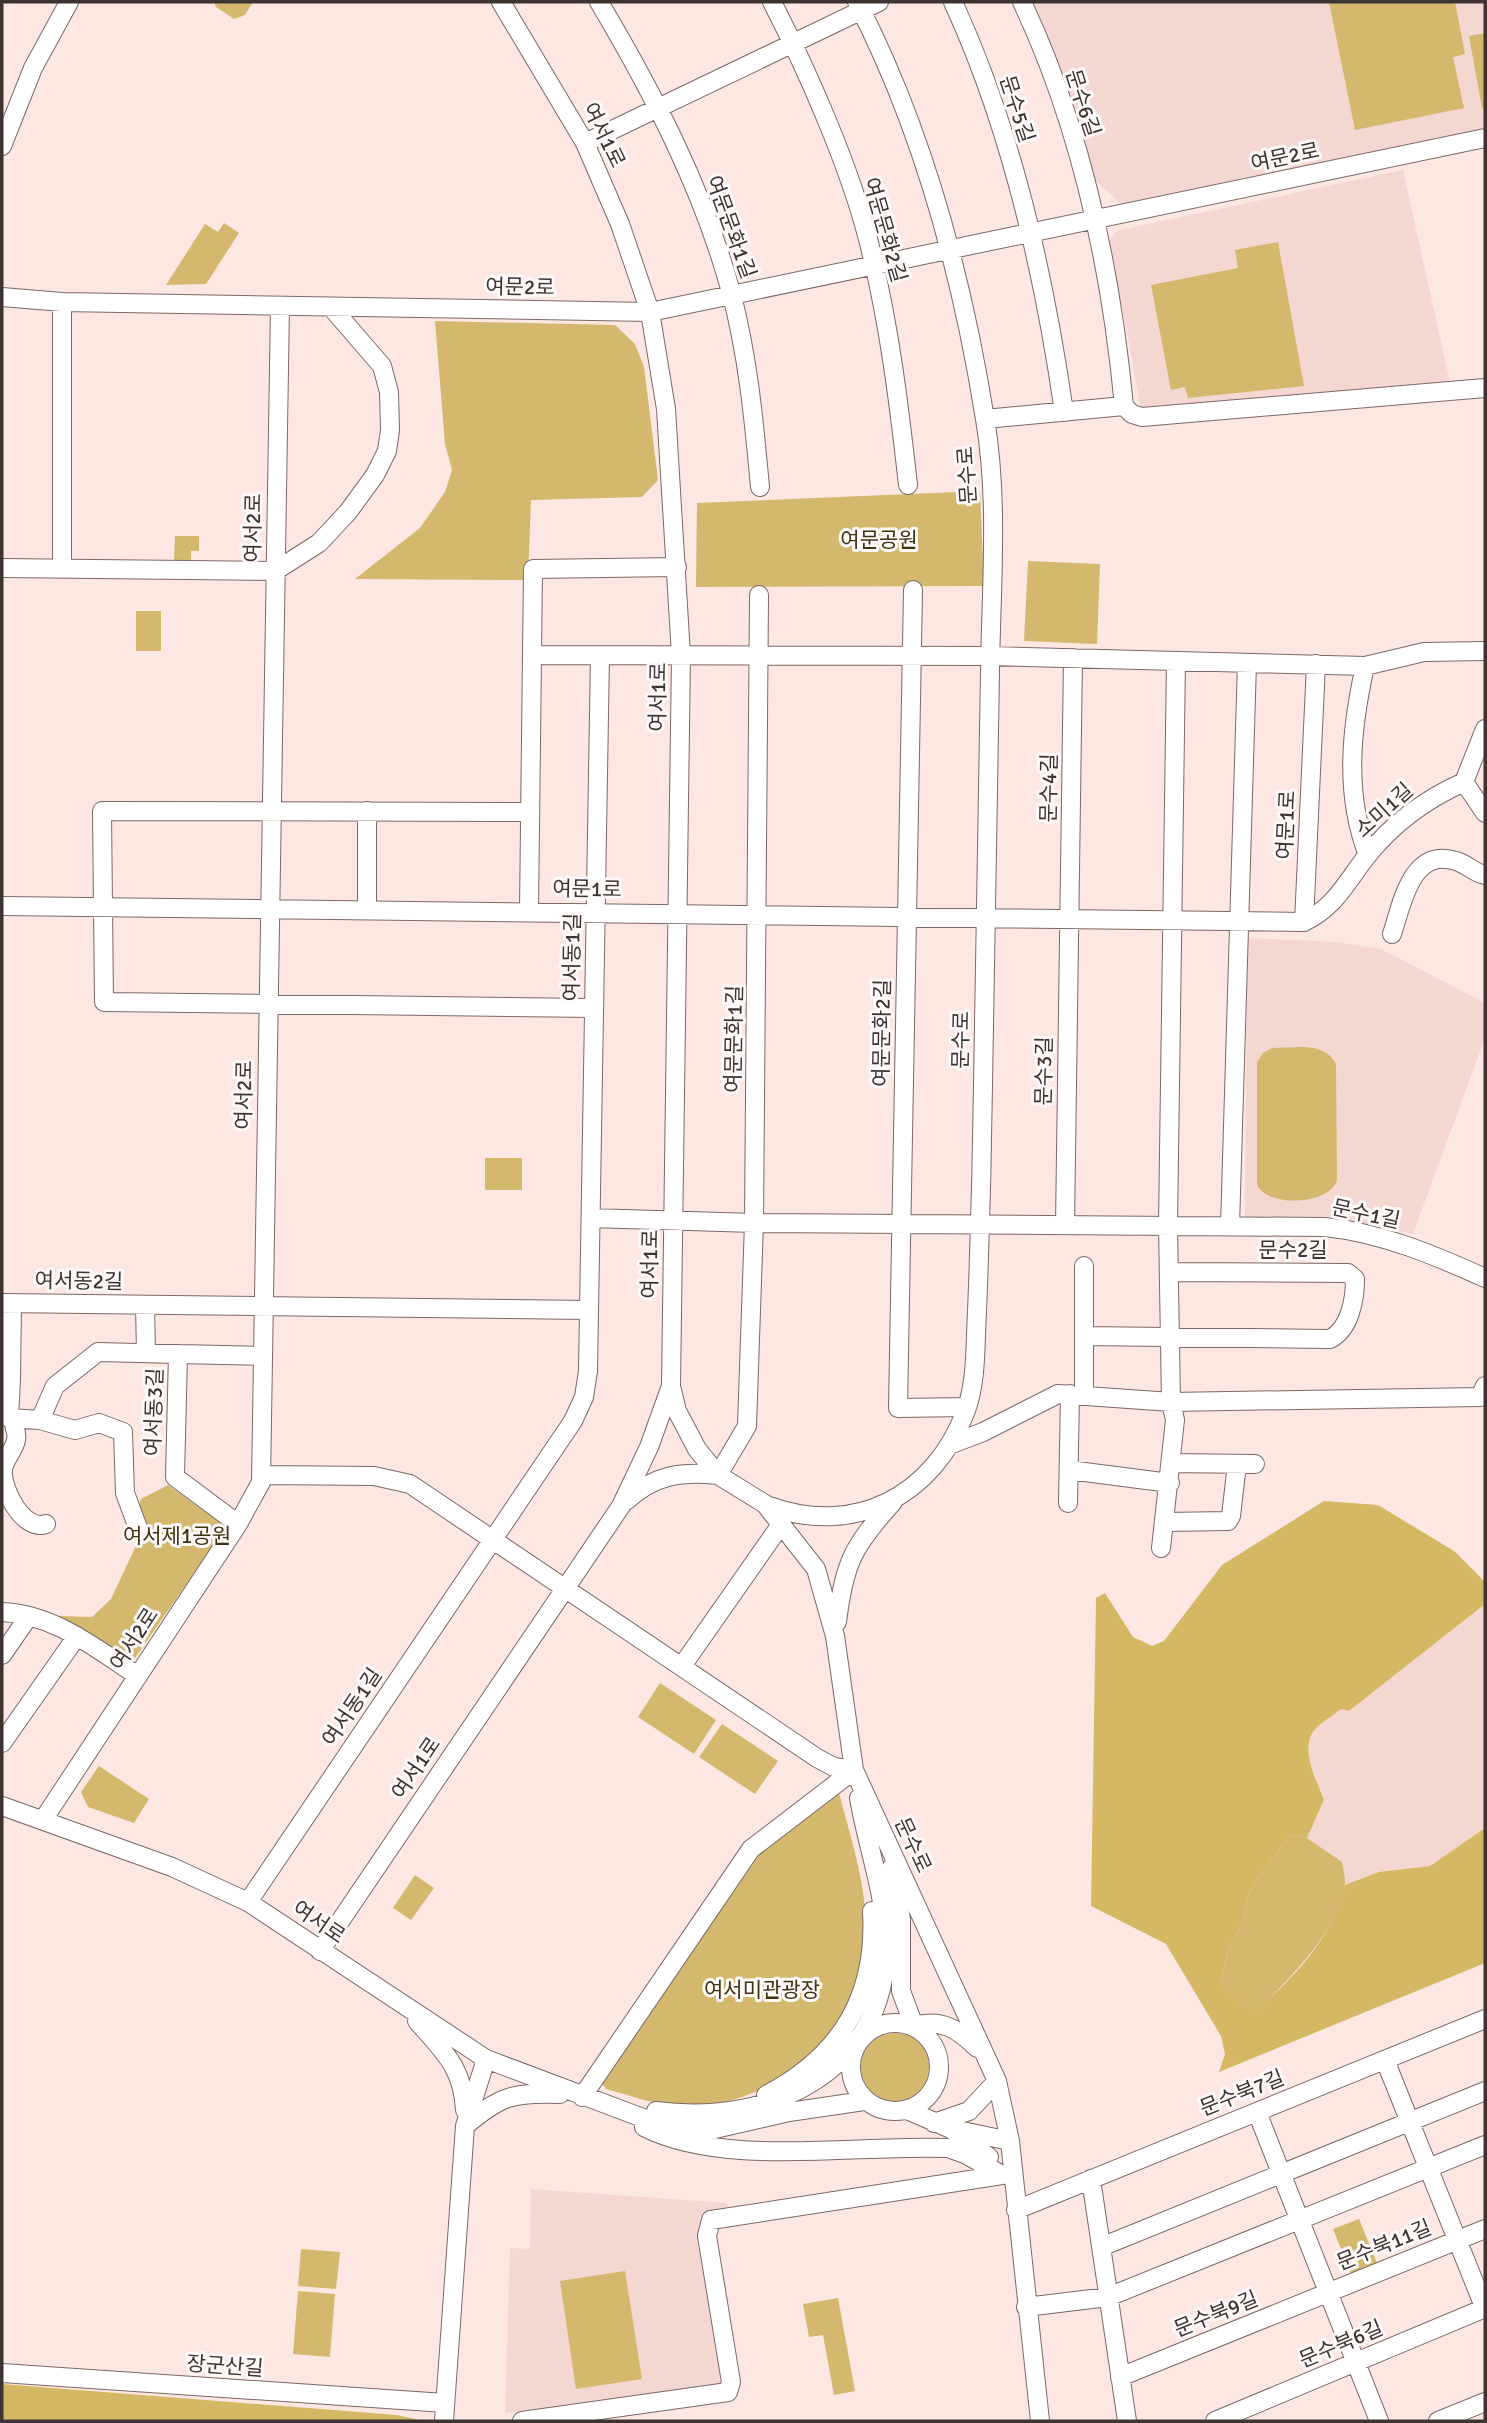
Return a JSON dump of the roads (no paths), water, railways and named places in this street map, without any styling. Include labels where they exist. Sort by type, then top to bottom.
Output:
[{"type":"street","points":[[2,146],[33,68],[69,2]]},
{"type":"street","name":"여서1로","points":[[501,2],[585,143],[633,257],[650,312],[672,456],[681,655],[671,1386],[685,1427],[718,1475]]},
{"type":"street","name":"여문문화1길","points":[[599,2],[660,107],[719,253],[732,295],[751,389],[760,486]]},
{"type":"street","name":"여문문화2길","points":[[772,2],[793,43],[836,148],[874,265],[897,388],[908,485]]},
{"type":"street","points":[[585,143],[793,43],[860,6],[879,2]]},
{"type":"street","name":"문수5길","points":[[953,2],[978,61],[1030,233]]},
{"type":"street","name":"문수6길","points":[[1022,2],[1061,105],[1094,220]]},
{"type":"street","name":"문수로","points":[[765,1504],[805,1516],[834,1515],[860,1512],[896,1499],[915,1487],[949,1445],[967,1407],[976,1333],[981,1225],[992,509],[985,419],[950,250],[935,193],[891,69],[860,6]]},
{"type":"street","name":"여문2로","points":[[6,298],[62,302],[650,312],[1485,138]]},
{"type":"street","points":[[1094,220],[1117,334],[1124,406]]},
{"type":"street","points":[[1030,233],[1051,322],[1064,412]]},
{"type":"street","points":[[62,302],[62,568]]},
{"type":"street","name":"여서2로","points":[[43,1820],[238,1524],[258,1490],[262,1475],[280,306]]},
{"type":"street","points":[[2,568],[275,571],[311,549],[343,518],[375,475],[389,441],[390,392],[385,373],[370,350],[331,307]]},
{"type":"street","name":"문수로","points":[[985,419],[1124,406],[1131,414],[1142,417],[1485,388]]},
{"type":"street","points":[[529,911],[533,569],[677,567]]},
{"type":"street","name":"여문문화2길","points":[[913,590],[898,1408],[967,1407]]},
{"type":"street","name":"여문문화1길","points":[[718,1475],[747,1426],[754,1223],[759,596]]},
{"type":"street","points":[[533,655],[990,656],[1365,666],[1424,652],[1485,652]]},
{"type":"street","name":"여서동1길","points":[[248,1902],[573,1421],[584,1397],[588,1371],[600,655]]},
{"type":"street","name":"문수4길","points":[[1069,919],[1073,658]]},
{"type":"street","points":[[1161,1548],[1170,1483],[1175,1415],[1171,1402],[1168,1225],[1176,661]]},
{"type":"street","name":"여문1로","points":[[1230,1226],[1247,663]]},
{"type":"street","name":"여문1로","points":[[2,906],[907,915],[1239,923],[1304,922],[1316,664]]},
{"type":"street","points":[[1365,666],[1354,717],[1352,791],[1357,826],[1368,855]]},
{"type":"street","points":[[1485,729],[1464,782],[1485,813]]},
{"type":"street","name":"소미1길","points":[[1304,922],[1327,910],[1368,855],[1420,806],[1464,782]]},
{"type":"street","points":[[530,813],[102,811],[104,1002],[594,1008]]},
{"type":"street","points":[[367,811],[367,910]]},
{"type":"street","points":[[1392,934],[1410,879],[1421,866],[1436,861],[1454,860],[1485,875]]},
{"type":"street","name":"문수3길","points":[[1065,1225],[1069,919]]},
{"type":"street","points":[[591,1218],[673,1220]]},
{"type":"street","name":"문수1길","points":[[673,1220],[754,1223],[1168,1225],[1352,1230],[1399,1243],[1485,1278]]},
{"type":"street","points":[[1068,1503],[1069,1470],[1084,1336],[1084,1266]]},
{"type":"street","name":"문수2길","points":[[1084,1336],[1332,1338],[1351,1309],[1355,1280],[1348,1273],[1169,1272]]},
{"type":"street","name":"여서동2길","points":[[6,1379],[7,1303],[589,1310]]},
{"type":"street","name":"여서동2길","points":[[145,1305],[146,1353]]},
{"type":"street","name":"여서동3길","points":[[40,1420],[55,1387],[92,1354],[262,1356]]},
{"type":"street","name":"여서동3길","points":[[178,1354],[175,1478],[238,1524]]},
{"type":"street","points":[[6,1379],[8,1418],[17,1439],[3,1468],[4,1481],[24,1520],[36,1526],[46,1524]]},
{"type":"street","points":[[621,1506],[649,1447],[671,1386]]},
{"type":"street","points":[[949,1445],[983,1432],[1054,1396],[1077,1395],[1171,1402],[1483,1392]]},
{"type":"street","points":[[8,1418],[40,1420],[75,1430],[101,1423],[123,1432],[125,1493],[138,1528]]},
{"type":"street","points":[[1164,1522],[1228,1521],[1246,1464],[1171,1463]]},
{"type":"street","points":[[1069,1470],[1170,1483]]},
{"type":"street","points":[[262,1475],[397,1479],[410,1484],[817,1758],[834,1767],[854,1770]]},
{"type":"street","points":[[621,1506],[648,1483],[664,1476],[718,1475],[765,1504],[816,1569],[835,1636]]},
{"type":"street","points":[[835,1636],[841,1587],[848,1562],[868,1531],[896,1499]]},
{"type":"street","name":"여서1로","points":[[320,1951],[621,1506]]},
{"type":"street","points":[[682,1666],[782,1523]]},
{"type":"street","points":[[2,1612],[29,1616],[77,1636],[138,1676]]},
{"type":"street","points":[[2,1655],[29,1616]]},
{"type":"street","points":[[2,1743],[77,1636]]},
{"type":"street","name":"문수로","points":[[835,1636],[854,1770],[997,2081],[1010,2141],[1017,2219]]},
{"type":"street","points":[[854,1770],[866,1838],[883,1907],[886,1946],[882,1983],[855,2046],[851,2074],[855,2088],[864,2101],[884,2110],[907,2110],[951,2129],[1010,2141]]},
{"type":"street","points":[[584,2098],[751,1850],[854,1770]]},
{"type":"street","name":"여서로","points":[[2,1806],[192,1874],[248,1902],[486,2059],[584,2098]]},
{"type":"street","points":[[735,2112],[814,2065],[835,2041],[854,2011],[866,1984],[873,1957],[866,1838]]},
{"type":"street","points":[[888,1845],[901,1919],[901,1992],[914,2026],[933,2044],[939,2070],[929,2095],[907,2110]]},
{"type":"street","points":[[405,2007],[456,2067],[464,2087],[465,2126]]},
{"type":"street","name":"문수북7길","points":[[1017,2219],[1091,2179],[1485,2019]]},
{"type":"street","points":[[465,2126],[499,2099],[511,2095],[584,2098],[677,2114],[735,2112],[774,2103],[804,2090],[823,2077],[875,2027],[900,2023],[914,2026],[930,2021],[950,2026],[987,2059]]},
{"type":"street","name":"장군산길","points":[[2,2373],[445,2412],[465,2126],[486,2059]]},
{"type":"street","name":"문수북11길","points":[[1385,2060],[1485,2309]]},
{"type":"street","points":[[934,2123],[969,2111],[997,2081]]},
{"type":"street","points":[[1101,2247],[1485,2091]]},
{"type":"street","points":[[584,2098],[651,2122],[699,2130],[864,2101]]},
{"type":"street","points":[[584,2098],[681,2143],[719,2149],[948,2148],[965,2154],[1002,2175]]},
{"type":"street","name":"문수북11길","points":[[1257,2112],[1379,2421]]},
{"type":"street","points":[[951,2129],[990,2158],[1002,2175],[1017,2219],[1040,2421]]},
{"type":"street","points":[[1026,2307],[1108,2297],[1485,2145]]},
{"type":"street","points":[[522,2421],[650,2413],[723,2395],[731,2388],[707,2236],[711,2220],[1002,2175]]},
{"type":"street","points":[[1091,2179],[1128,2421]]},
{"type":"street","name":"문수북11길","points":[[1329,2293],[1485,2229]]},
{"type":"street","name":"문수북9길","points":[[1120,2377],[1329,2293]]},
{"type":"street","name":"문수북6길","points":[[1215,2421],[1485,2309]]},
{"type":"street","points":[[1438,2421],[1485,2402]]},
{"type":"park label","name":"여문공원","points":[[879,540]]},
{"type":"park label","name":"여서제1공원","points":[[177,1536]]},
{"type":"park label","name":"여서미관광장","points":[[762,1990]]}]
